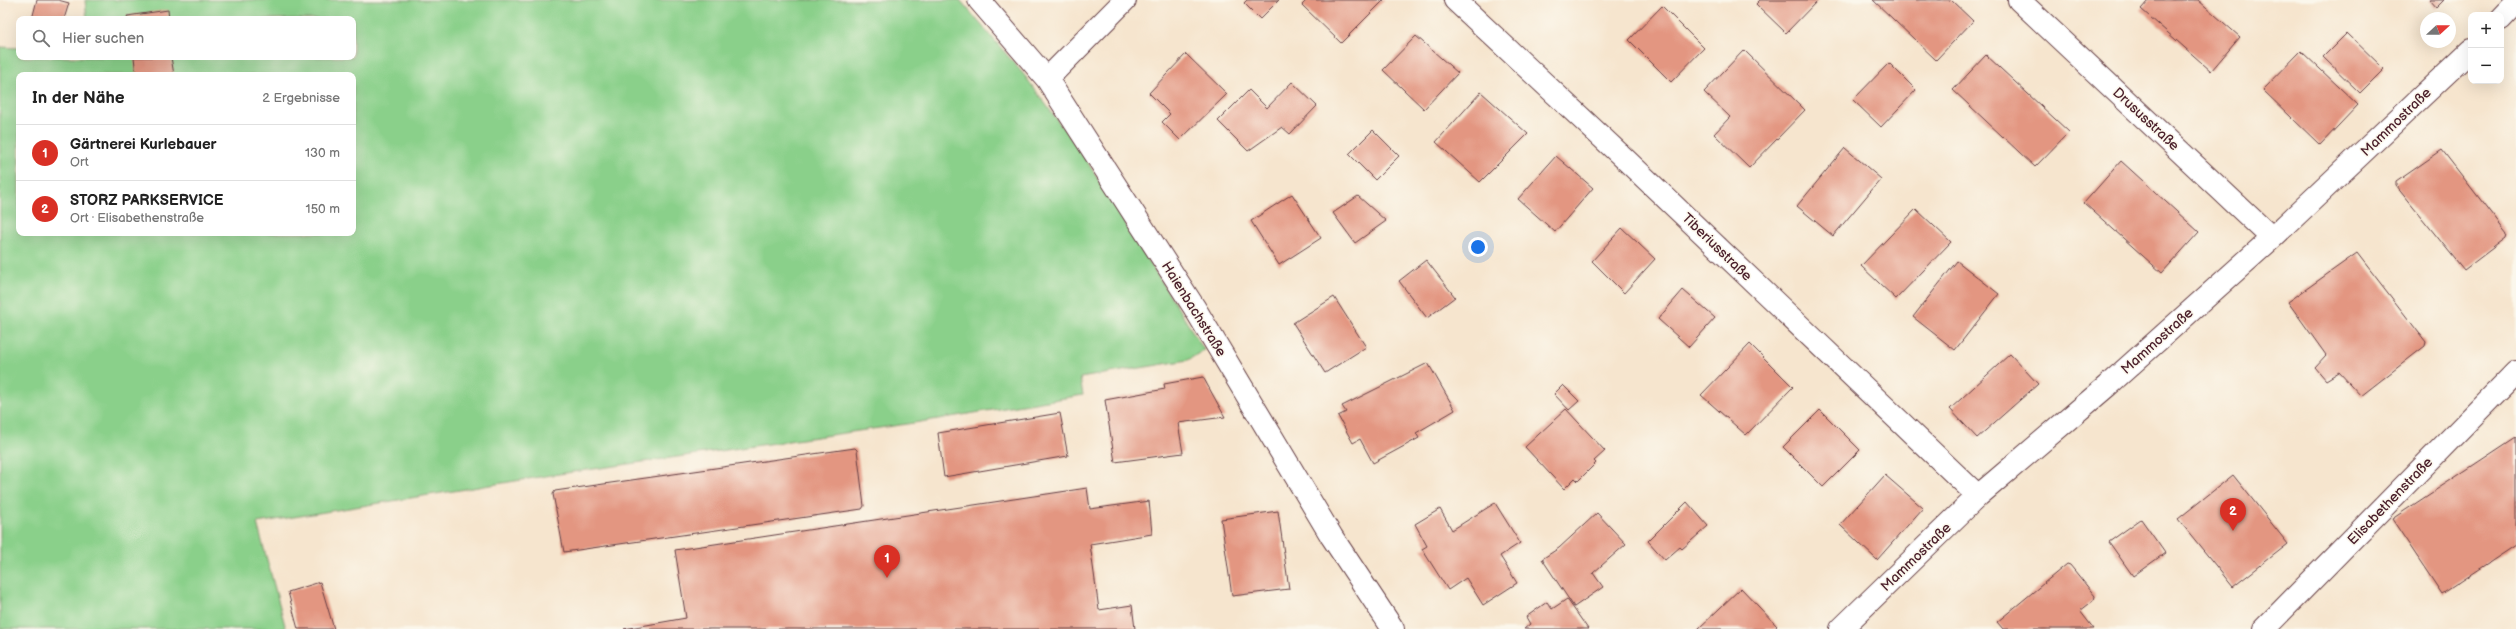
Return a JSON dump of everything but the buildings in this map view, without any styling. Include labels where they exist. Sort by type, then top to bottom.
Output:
[{"type":"street","name":"Haienbachstraße","points":[[979,0],[1047,79],[1194,306],[1332,537],[1393,629]]},
{"type":"street","points":[[1047,79],[1125,0]]},
{"type":"street","name":"Tiberiusstraße","points":[[1455,0],[1978,496]]},
{"type":"street","name":"Drususstraße","points":[[2019,0],[2272,238]]},
{"type":"street","points":[[2504,16],[2516,3]]},
{"type":"street","name":"Mammostraße","points":[[1841,629],[1978,496],[2107,386],[2272,238],[2468,53]]},
{"type":"street","name":"Elisabethenstraße","points":[[2264,629],[2516,372]]},
{"type":"green space","points":[[85,0],[960,0],[1025,76],[1083,155],[1204,350],[1188,360],[1080,378],[1083,395],[914,423],[552,475],[257,523],[286,629],[0,629],[0,47],[16,48],[16,60],[356,60],[356,16],[87,16]]},
{"type":"place","name":"STORZ PARKSERVICE","points":[[2233,531]]},
{"type":"place","name":"Gärtnerei Kurlebauer","points":[[887,578]]}]
